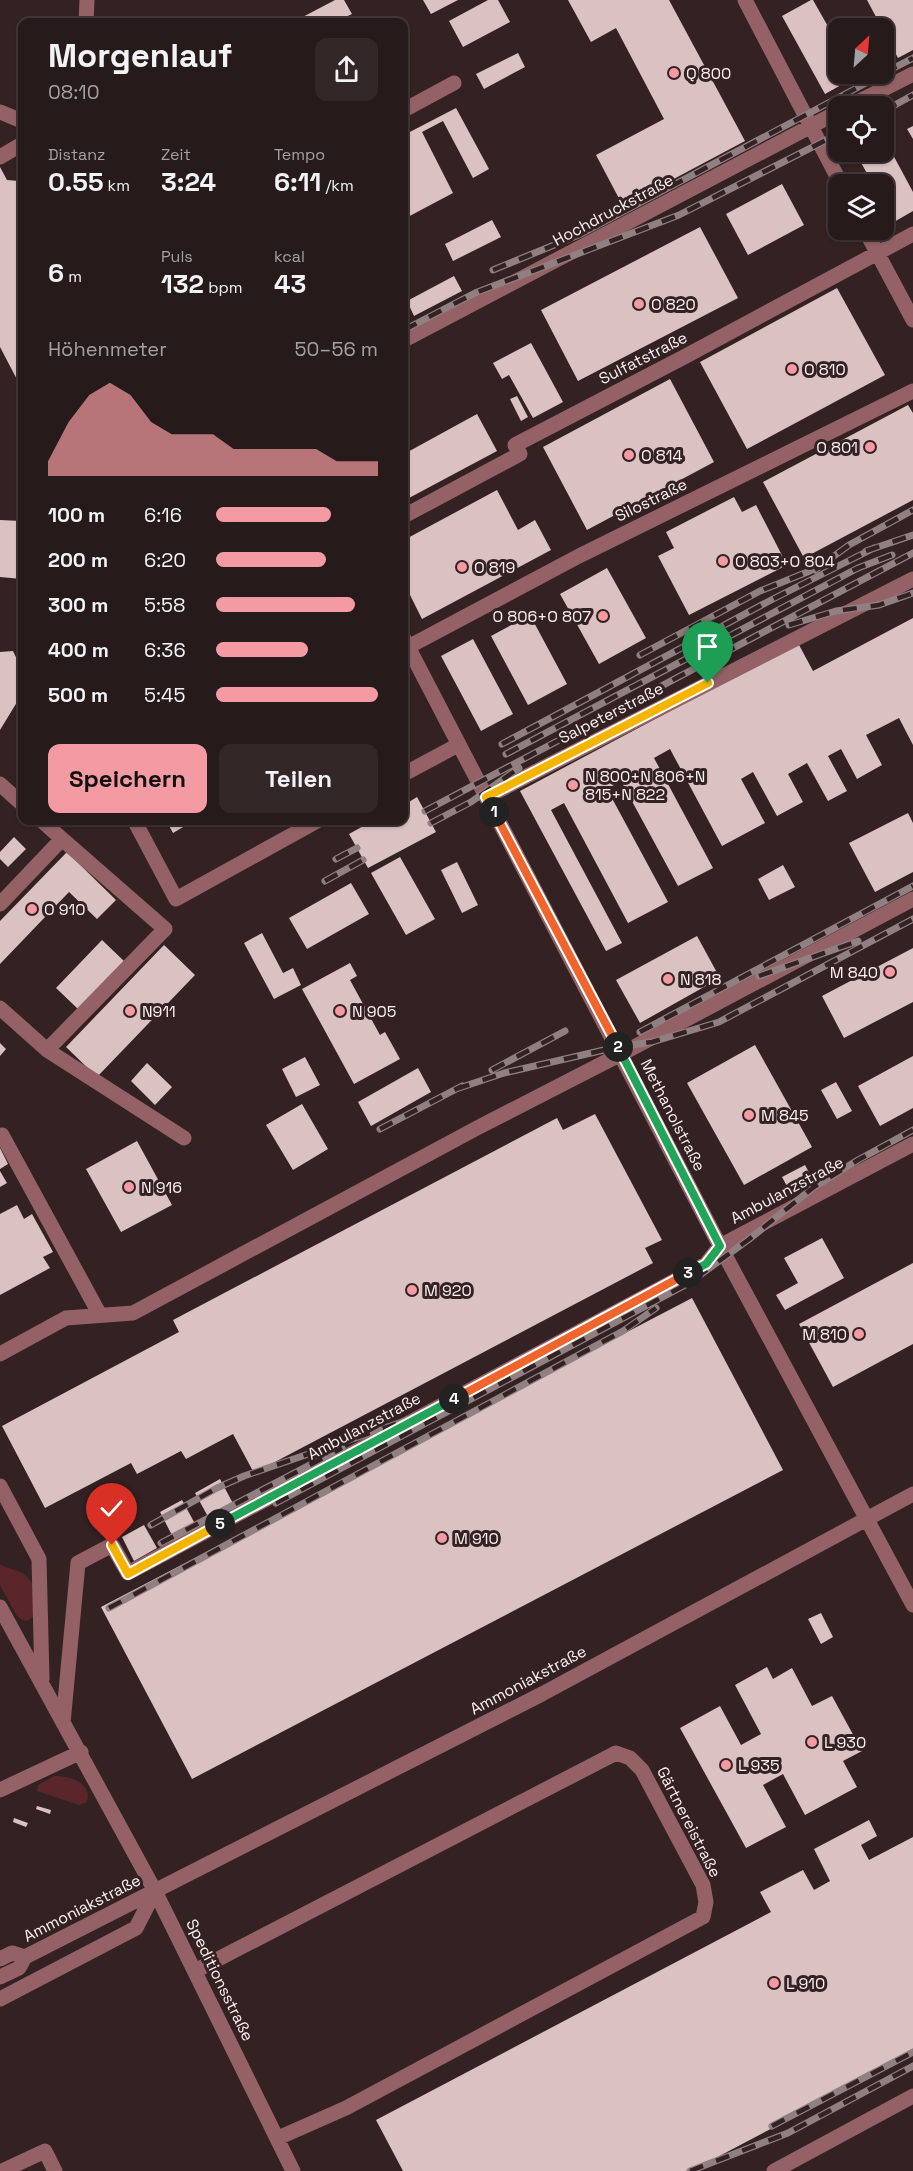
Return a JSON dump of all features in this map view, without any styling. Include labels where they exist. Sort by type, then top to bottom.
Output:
[{"type":"street","points":[[86,18],[87,0]]},
{"type":"street","points":[[745,0],[837,174]]},
{"type":"street","points":[[870,96],[913,74]]},
{"type":"street","points":[[408,108],[454,83]]},
{"type":"street","points":[[0,112],[18,119]]},
{"type":"street","name":"Hochdruckstraße","points":[[408,338],[828,117]]},
{"type":"street","points":[[0,143],[18,146]]},
{"type":"street","points":[[0,157],[18,147]]},
{"type":"street","name":"Sulfatstraße","points":[[408,514],[520,454],[514,445],[674,363],[913,234]]},
{"type":"street","points":[[870,240],[913,320]]},
{"type":"street","name":"Silostraße","points":[[408,642],[913,391]]},
{"type":"street","name":"Salpeterstraße","points":[[486,797],[913,579]]},
{"type":"street","name":"Methanolstraße","points":[[408,647],[720,1246],[913,1605]]},
{"type":"street","points":[[408,772],[458,744]]},
{"type":"street","points":[[0,784],[18,800]]},
{"type":"street","points":[[47,825],[165,929],[47,1050]]},
{"type":"street","points":[[137,825],[176,899],[310,825]]},
{"type":"street","points":[[0,904],[62,839]]},
{"type":"street","points":[[0,1354],[66,1318],[133,1313],[477,1128],[913,899]]},
{"type":"street","points":[[0,1008],[47,1050],[184,1138]]},
{"type":"street","points":[[2,1135],[100,1315]]},
{"type":"street","name":"Ambulanzstraße","points":[[63,1723],[78,1563],[112,1545],[128,1574],[706,1264],[720,1246],[913,1144]]},
{"type":"street","points":[[0,1486],[39,1559],[42,1682]]},
{"type":"street","name":"Ammoniakstraße","points":[[0,1977],[22,1962],[155,1891],[542,1694],[913,1494]]},
{"type":"street","name":"Speditionsstraße","points":[[0,1607],[155,1891],[278,2138],[289,2170]]},
{"type":"street","points":[[0,1790],[81,1752]]},
{"type":"street","name":"Gärtnereistraße","points":[[195,1971],[616,1753],[630,1758],[642,1770],[703,1885],[706,1902],[703,1917],[346,2108],[278,2138]]},
{"type":"street","name":"Ammoniakstraße","points":[[0,2000],[136,1928],[155,1891]]},
{"type":"street","name":"Ammoniakstraße","points":[[0,1959],[12,1953],[22,1962],[46,1975]]},
{"type":"street","points":[[774,2171],[913,2096]]},
{"type":"street","points":[[2,2171],[45,2151],[55,2171]]},
{"type":"shaded area","points":[[0,1565],[23,1573],[34,1585],[34,1616],[29,1620],[24,1621],[17,1616],[0,1585]]},
{"type":"shaded area","points":[[54,1776],[73,1779],[83,1785],[88,1795],[87,1802],[79,1805],[37,1791],[38,1785]]},
{"type":"building","points":[[335,0],[344,0],[352,14],[344,18],[301,18]]},
{"type":"building","points":[[423,0],[458,0],[431,14]]},
{"type":"building","points":[[488,0],[498,0],[510,22],[463,47],[449,21]]},
{"type":"building","name":"Q 800","points":[[568,0],[669,0],[745,141],[623,206],[596,155],[664,119],[616,28],[591,42]]},
{"type":"building","points":[[813,0],[828,26],[828,84],[843,84],[825,94],[782,16]]},
{"type":"building","points":[[867,0],[913,0],[913,50],[898,58],[894,51],[894,18],[877,18]]},
{"type":"building","points":[[518,53],[525,67],[484,89],[476,74]]},
{"type":"building","points":[[456,108],[489,169],[473,178],[443,121],[422,132],[453,193],[408,217],[408,133]]},
{"type":"building","points":[[913,126],[913,139],[907,129]]},
{"type":"building","points":[[894,157],[913,192],[913,211],[894,222],[894,174],[867,174],[861,162],[894,162]]},
{"type":"building","points":[[0,167],[7,180],[18,181],[18,381],[0,347]]},
{"type":"building","points":[[782,184],[804,225],[748,255],[726,214]]},
{"type":"building","points":[[492,220],[501,237],[453,261],[445,244]]},
{"type":"building","name":"O 820","points":[[700,227],[738,298],[578,381],[541,310]]},
{"type":"building","points":[[454,276],[462,291],[414,316],[408,300]]},
{"type":"building","name":"O 810","points":[[837,288],[885,375],[747,449],[700,362]]},
{"type":"building","points":[[531,343],[563,402],[533,418],[509,375],[502,379],[493,363]]},
{"type":"building","name":"O 814","points":[[670,379],[714,462],[587,530],[543,447]]},
{"type":"building","points":[[517,396],[528,417],[521,421],[510,399]]},
{"type":"building","name":"O 801","points":[[908,405],[913,413],[913,500],[804,558],[763,482]]},
{"type":"building","points":[[477,414],[497,451],[409,498],[408,452]]},
{"type":"building","name":"O 819","points":[[497,490],[518,530],[535,520],[551,550],[422,619],[408,591],[408,538]]},
{"type":"building","name":"O 803+O 804","points":[[734,497],[742,512],[756,505],[787,565],[689,615],[658,556],[674,548],[666,532]]},
{"type":"building","points":[[0,520],[18,521],[18,579],[0,577]]},
{"type":"building","name":"O 806+O 807","points":[[607,568],[646,638],[599,664],[560,594]]},
{"type":"building","points":[[530,615],[567,684],[528,705],[491,636]]},
{"type":"building","name":"N 800+N 806+N 815+N 822","points":[[913,618],[913,745],[899,718],[866,735],[882,765],[857,779],[841,749],[828,756],[847,791],[828,801],[807,763],[788,774],[803,802],[777,816],[753,772],[741,779],[765,823],[722,846],[670,749],[654,758],[713,868],[678,886],[621,781],[607,789],[668,902],[628,923],[564,803],[551,810],[622,943],[606,951],[520,791],[798,643],[813,671]]},
{"type":"building","points":[[473,639],[513,714],[481,731],[441,656]]},
{"type":"building","points":[[13,651],[18,662],[18,701],[0,730],[0,652]]},
{"type":"building","points":[[417,797],[436,832],[368,868],[349,834],[365,825],[408,825],[408,803]]},
{"type":"building","points":[[908,813],[913,823],[913,872],[875,892],[849,843]]},
{"type":"building","points":[[169,825],[187,825],[173,833]]},
{"type":"building","points":[[14,837],[26,849],[8,867],[0,859],[0,852]]},
{"type":"building","name":"O 910","points":[[67,852],[116,900],[97,919],[69,892],[0,964],[0,921]]},
{"type":"building","points":[[400,857],[435,919],[406,935],[371,873]]},
{"type":"building","points":[[457,862],[478,905],[462,913],[441,870]]},
{"type":"building","points":[[783,865],[795,887],[769,900],[758,879]]},
{"type":"building","points":[[351,883],[369,914],[307,949],[289,918]]},
{"type":"building","points":[[262,933],[283,973],[293,968],[301,985],[274,999],[244,943]]},
{"type":"building","name":"N 818","points":[[697,936],[720,978],[640,1023],[616,980]]},
{"type":"building","points":[[102,940],[124,961],[78,1009],[56,988]]},
{"type":"building","name":"N911","points":[[164,945],[195,975],[97,1077],[66,1047]]},
{"type":"building","name":"M 840","points":[[913,948],[913,1002],[844,1038],[822,996]]},
{"type":"building","name":"N 905","points":[[350,963],[357,976],[350,980],[380,1035],[385,1032],[400,1059],[354,1084],[302,989]]},
{"type":"building","points":[[0,1043],[6,1049],[0,1056]]},
{"type":"building","name":"M 845","points":[[755,1045],[812,1147],[744,1185],[687,1083]]},
{"type":"building","points":[[913,1056],[913,1108],[880,1126],[858,1086]]},
{"type":"building","points":[[305,1057],[320,1085],[296,1097],[282,1069]]},
{"type":"building","points":[[147,1063],[172,1087],[155,1105],[131,1081]]},
{"type":"building","points":[[418,1068],[431,1092],[371,1126],[358,1102]]},
{"type":"building","points":[[836,1082],[852,1111],[837,1119],[821,1090]]},
{"type":"building","points":[[302,1104],[328,1149],[293,1170],[266,1125]]},
{"type":"building","name":"M 920","points":[[595,1114],[662,1240],[645,1248],[653,1263],[254,1473],[233,1434],[186,1459],[181,1451],[137,1474],[131,1463],[45,1508],[2,1426],[179,1332],[173,1320],[557,1118],[563,1130]]},
{"type":"building","name":"N 916","points":[[137,1141],[172,1205],[121,1232],[86,1169]]},
{"type":"building","points":[[0,1148],[8,1164],[0,1169]]},
{"type":"building","points":[[805,1165],[812,1178],[789,1190],[782,1177]]},
{"type":"building","points":[[0,1171],[7,1183],[0,1187]]},
{"type":"building","points":[[17,1205],[24,1219],[32,1214],[53,1252],[43,1257],[50,1268],[0,1295],[0,1214]]},
{"type":"building","points":[[822,1238],[844,1278],[785,1310],[776,1295],[798,1283],[784,1258]]},
{"type":"building","name":"M 810","points":[[913,1263],[913,1344],[833,1387],[799,1324]]},
{"type":"building","name":"M 910","points":[[692,1298],[783,1470],[192,1779],[101,1607]]},
{"type":"building","points":[[220,1479],[237,1511],[212,1524],[195,1493]]},
{"type":"building","points":[[182,1500],[199,1531],[176,1543],[160,1512]]},
{"type":"building","points":[[144,1525],[157,1548],[134,1561],[122,1537]]},
{"type":"building","points":[[821,1613],[833,1637],[821,1644],[808,1619]]},
{"type":"building","points":[[767,1667],[773,1679],[792,1668],[812,1706],[832,1696],[862,1751],[843,1761],[857,1787],[805,1815],[783,1774],[763,1785],[786,1827],[746,1848],[680,1728],[720,1706],[741,1745],[761,1734],[735,1685]]},
{"type":"building","points":[[37,1806],[51,1810],[50,1814],[36,1809]]},
{"type":"building","points":[[14,1818],[28,1823],[26,1827],[13,1822]]},
{"type":"building","name":"L 910","points":[[869,1820],[877,1836],[861,1845],[869,1860],[913,1837],[913,2054],[691,2171],[403,2171],[376,2120],[771,1912],[760,1892],[803,1870],[814,1890],[830,1881],[814,1849]]},
{"type":"railway","points":[[894,68],[913,58]]},
{"type":"railway","points":[[493,270],[581,234],[864,84]]},
{"type":"railway","points":[[894,105],[913,95]]},
{"type":"railway","points":[[408,328],[475,293],[679,215],[828,139]]},
{"type":"railway","points":[[815,570],[849,545],[913,510]]},
{"type":"railway","points":[[866,551],[913,535]]},
{"type":"railway","points":[[502,744],[773,599],[874,548]]},
{"type":"railway","points":[[425,811],[913,553]]},
{"type":"railway","points":[[506,754],[858,568],[892,555]]},
{"type":"railway","points":[[640,655],[760,591],[810,571]]},
{"type":"railway","points":[[789,625],[836,611],[879,605],[913,593]]},
{"type":"railway","points":[[431,823],[471,802],[519,768]]},
{"type":"railway","points":[[336,859],[357,848]]},
{"type":"railway","points":[[325,881],[363,860]]},
{"type":"railway","points":[[640,1032],[913,886]]},
{"type":"railway","points":[[456,1089],[504,1073],[617,1047],[652,1042],[719,1022],[913,919]]},
{"type":"railway","points":[[759,976],[858,941]]},
{"type":"railway","points":[[492,1070],[565,1031]]},
{"type":"railway","points":[[380,1129],[462,1086]]},
{"type":"railway","points":[[276,1503],[689,1283],[748,1240],[814,1187],[913,1130]]},
{"type":"railway","points":[[109,1608],[623,1331],[656,1308]]},
{"type":"railway","points":[[151,1525],[217,1488],[244,1476],[440,1409]]},
{"type":"railway","points":[[161,1543],[342,1448]]},
{"type":"railway","points":[[772,2126],[913,2052]]},
{"type":"railway","points":[[690,2171],[788,2133],[913,2066]]},
{"type":"place","name":"Q 800","points":[[674,73]]},
{"type":"place","name":"O 820","points":[[639,304]]},
{"type":"place","name":"O 810","points":[[792,369]]},
{"type":"place","name":"O 801","points":[[870,447]]},
{"type":"place","name":"O 814","points":[[629,455]]},
{"type":"place","name":"O 803+O 804","points":[[723,561]]},
{"type":"place","name":"O 819","points":[[462,567]]},
{"type":"place","name":"O 806+O 807","points":[[603,616]]},
{"type":"place","name":"N 800+N 806+N 815+N 822","points":[[573,785]]},
{"type":"place","name":"O 910","points":[[32,909]]},
{"type":"place","name":"M 840","points":[[890,972]]},
{"type":"place","name":"N 818","points":[[668,979]]},
{"type":"place","name":"N911","points":[[130,1011]]},
{"type":"place","name":"N 905","points":[[340,1011]]},
{"type":"place","name":"M 845","points":[[749,1115]]},
{"type":"place","name":"N 916","points":[[129,1187]]},
{"type":"place","name":"M 920","points":[[412,1290]]},
{"type":"place","name":"M 810","points":[[859,1334]]},
{"type":"place","name":"M 910","points":[[442,1538]]},
{"type":"place","name":"L 930","points":[[812,1742]]},
{"type":"place","name":"L 935","points":[[726,1765]]},
{"type":"place","name":"L 910","points":[[774,1983]]},
{"type":"route","points":[[112,1545],[128,1574],[706,1264],[720,1246],[486,797],[708,683]]}]
